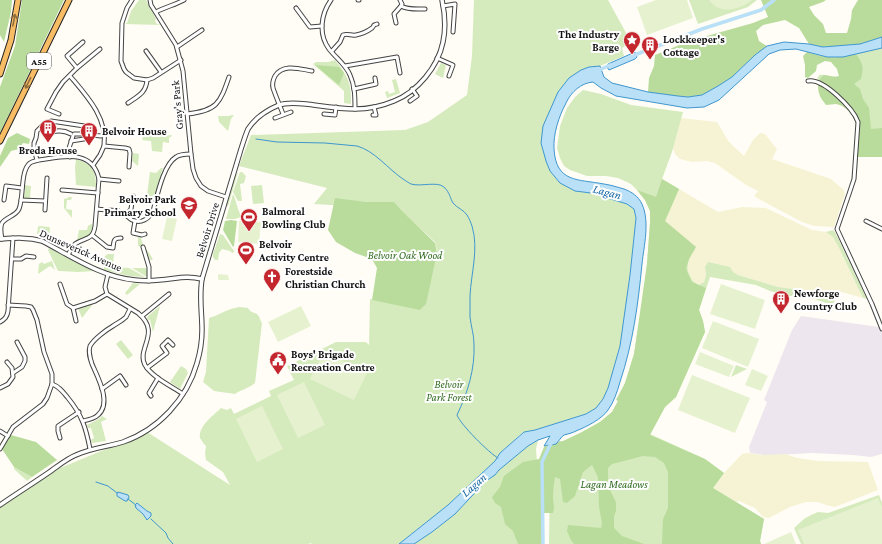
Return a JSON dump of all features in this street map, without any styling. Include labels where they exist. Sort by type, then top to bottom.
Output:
[{"type":"highway","points":[[0,74],[11,40],[18,0]]},
{"type":"highway","name":"A55","points":[[0,141],[70,0]]},
{"type":"street","points":[[132,0],[127,8],[122,23],[121,51],[122,65],[124,69],[134,78],[147,80],[153,78],[181,60]]},
{"type":"street","name":"Gray's Park","points":[[150,0],[177,47],[181,60],[194,174],[201,186],[208,191],[226,197]]},
{"type":"street","points":[[156,12],[184,0]]},
{"type":"street","points":[[331,0],[323,14],[322,31],[326,43],[345,66],[350,75],[354,89],[355,109]]},
{"type":"street","points":[[396,23],[394,14],[401,6],[400,0]]},
{"type":"street","name":"Belvoir Drive","points":[[0,505],[70,458],[90,449],[130,439],[162,419],[170,411],[190,384],[200,352],[202,331],[200,298],[202,279],[248,129],[262,115],[280,105],[291,103],[355,109],[374,107],[400,98],[425,77],[431,70],[437,58],[444,36],[445,15],[442,0]]},
{"type":"street","points":[[443,6],[455,2],[453,32]]},
{"type":"street","points":[[401,6],[403,8],[425,9]]},
{"type":"street","points":[[296,8],[310,27],[322,26]]},
{"type":"street","points":[[332,51],[340,42],[341,37],[345,34],[354,35],[368,31],[377,24]]},
{"type":"street","points":[[177,47],[202,30]]},
{"type":"street","points":[[77,68],[67,56],[83,42]]},
{"type":"street","points":[[59,114],[47,109],[56,92],[77,68],[100,49]]},
{"type":"street","points":[[146,51],[161,72]]},
{"type":"street","points":[[345,66],[397,57],[400,73]]},
{"type":"street","points":[[437,58],[452,65],[449,76]]},
{"type":"street","points":[[283,114],[273,88],[273,81],[276,75],[281,70],[288,68],[307,68],[312,71]]},
{"type":"street","points":[[70,76],[94,106],[104,132],[104,146],[100,156],[93,165]]},
{"type":"street","points":[[187,114],[206,110],[214,106],[220,99],[229,77]]},
{"type":"street","points":[[354,89],[376,84],[375,78]]},
{"type":"street","points":[[128,103],[143,92],[146,88],[147,80]]},
{"type":"street","points":[[808,81],[812,80],[819,82],[833,92],[854,114],[858,122],[854,179],[837,230],[872,304],[882,329]]},
{"type":"street","points":[[410,101],[417,96],[412,89]]},
{"type":"street","points":[[324,114],[335,115],[336,107]]},
{"type":"street","points":[[373,115],[376,114],[374,107]]},
{"type":"street","points":[[275,118],[290,112]]},
{"type":"street","points":[[37,160],[34,143],[37,131],[45,123],[52,121],[91,126]]},
{"type":"street","points":[[46,135],[58,130],[73,134],[101,136]]},
{"type":"street","points":[[70,157],[69,148],[73,134]]},
{"type":"street","points":[[71,140],[84,139],[88,134]]},
{"type":"street","points":[[104,146],[129,149],[130,167]]},
{"type":"street","points":[[97,210],[120,211],[132,220],[145,220],[153,211],[165,169],[169,163],[177,156],[191,154]]},
{"type":"street","points":[[1,239],[2,223],[18,210],[26,168],[30,163],[37,160],[80,157],[93,165],[99,179],[95,230],[88,239],[74,244],[68,255]]},
{"type":"street","points":[[44,210],[47,178]]},
{"type":"street","points":[[99,179],[119,181]]},
{"type":"street","points":[[4,200],[6,186],[22,188]]},
{"type":"street","points":[[62,190],[98,193]]},
{"type":"street","points":[[126,215],[131,209],[132,196]]},
{"type":"street","points":[[21,200],[45,201]]},
{"type":"street","points":[[135,221],[133,233],[142,235],[145,234]]},
{"type":"street","points":[[866,221],[882,229]]},
{"type":"street","points":[[92,235],[107,247],[113,248],[115,239],[121,238]]},
{"type":"street","points":[[0,322],[7,316],[13,238]]},
{"type":"street","name":"Dunseverick Avenue","points":[[1,239],[35,239],[108,274],[122,278],[149,281],[182,276],[202,279]]},
{"type":"street","points":[[143,247],[149,267],[149,281]]},
{"type":"street","points":[[12,259],[21,259],[26,256],[34,257]]},
{"type":"street","points":[[108,274],[105,283],[107,294],[142,316],[147,324],[149,336],[143,356],[143,360],[147,368],[158,378],[183,394]]},
{"type":"street","points":[[60,284],[67,304],[73,308],[76,321]]},
{"type":"street","points":[[73,308],[95,301],[107,294]]},
{"type":"street","points":[[142,316],[169,294]]},
{"type":"street","points":[[0,449],[14,427],[43,404],[52,384],[52,374],[44,352],[37,320],[33,310],[31,307],[26,306],[8,305]]},
{"type":"street","points":[[84,421],[96,416],[101,411],[104,403],[102,389],[90,357],[90,346],[101,335],[126,317],[130,309]]},
{"type":"street","points":[[147,368],[167,354],[162,346],[168,340],[173,345]]},
{"type":"street","points":[[13,373],[22,366],[25,361],[17,342]]},
{"type":"street","points":[[0,388],[8,384],[13,377],[12,368],[7,362]]},
{"type":"street","points":[[102,389],[120,376],[126,385]]},
{"type":"street","points":[[150,396],[149,393],[158,378]]},
{"type":"street","points":[[52,384],[60,388],[79,412],[84,421],[90,449]]},
{"type":"street","points":[[60,438],[58,426],[79,412]]},
{"type":"street","points":[[0,431],[8,436]]},
{"type":"shaded area","points":[[681,118],[717,122],[729,142],[744,156],[753,140],[760,133],[765,134],[777,149],[772,159],[831,179],[844,190],[845,194],[834,227],[814,226],[802,222],[770,205],[754,196],[758,191],[746,185],[715,163],[707,161],[692,162],[680,159],[675,154],[673,148]]},
{"type":"shaded area","points":[[679,189],[718,212],[742,207],[766,208],[812,230],[826,232],[833,237],[863,298],[838,291],[836,296],[831,297],[817,292],[778,287],[738,275],[733,272],[705,267],[706,275],[704,282],[699,285],[692,282],[686,269],[689,259],[664,221]]},
{"type":"shaded area","points":[[801,316],[879,327],[882,333],[882,454],[871,457],[812,453],[764,455],[750,453],[749,447],[767,402],[764,400],[792,330]]},
{"type":"shaded area","points":[[747,453],[764,455],[785,454],[797,458],[818,461],[868,462],[878,490],[835,507],[818,502],[806,502],[790,507],[769,518],[763,517],[755,508],[739,501],[736,502],[713,488],[724,473],[742,454]]},
{"type":"green space","points":[[0,0],[12,0],[11,12],[4,42],[0,35]]},
{"type":"green space","points":[[22,0],[64,0],[0,133],[0,87],[15,46]]},
{"type":"green space","points":[[139,0],[146,0],[156,19],[155,21],[157,24],[161,25],[124,24],[127,23],[131,11]]},
{"type":"green space","name":"Belvoir Park Forest","points":[[474,0],[608,0],[631,42],[622,48],[624,56],[600,66],[589,67],[569,78],[546,161],[575,191],[591,193],[627,204],[634,209],[636,218],[620,346],[608,388],[603,399],[596,408],[586,414],[535,430],[523,432],[500,453],[495,461],[448,505],[399,544],[0,544],[0,507],[60,468],[111,447],[125,443],[147,432],[230,485],[223,472],[206,460],[206,446],[200,438],[201,429],[214,414],[221,408],[227,410],[231,408],[234,414],[271,396],[269,391],[294,380],[287,366],[336,342],[366,342],[369,345],[370,299],[421,309],[424,306],[437,251],[435,242],[399,209],[314,204],[327,188],[239,166],[251,135],[405,130],[428,122],[467,95],[472,56]]},
{"type":"green space","points":[[656,0],[687,0],[693,18],[647,35],[637,7]]},
{"type":"green space","points":[[689,0],[757,0],[748,7],[698,24]]},
{"type":"green space","points":[[709,0],[752,0],[736,8],[724,9],[713,5]]},
{"type":"green space","points":[[761,0],[826,0],[809,7],[814,15],[823,24],[826,33],[847,33],[852,10],[858,0],[882,0],[882,37],[860,44],[823,47],[809,44],[799,28],[785,20],[763,25],[756,31],[759,41],[767,46],[755,55],[732,77],[718,86],[702,95],[688,97],[648,92],[649,78],[654,66],[655,55],[689,41],[753,23],[768,17]]},
{"type":"green space","points":[[882,48],[882,146],[859,146],[856,182],[851,182],[856,124],[845,106],[817,80],[819,75],[834,77],[839,76],[835,58]]},
{"type":"green space","points":[[807,52],[820,56],[832,57],[843,57],[856,54],[863,69],[861,79],[854,84],[860,89],[863,99],[869,108],[871,129],[882,128],[882,157],[854,157],[856,124],[853,117],[849,111],[840,105],[826,105],[820,97],[818,90],[820,79],[824,75],[835,77],[839,76],[837,69],[831,62],[825,61],[817,65],[816,71],[808,78],[805,77],[803,56]]},
{"type":"green space","points":[[335,60],[343,70],[350,85],[350,104],[344,103],[344,91],[313,64],[316,62],[328,62]]},
{"type":"green space","points":[[441,63],[446,65],[443,78],[435,74]]},
{"type":"green space","points":[[315,65],[339,67],[344,73],[339,85]]},
{"type":"green space","points":[[396,79],[400,93],[387,98],[385,92],[388,91],[389,94],[395,92],[392,80]]},
{"type":"green space","name":"Lagan Meadows","points":[[583,90],[601,94],[631,105],[683,112],[672,152],[662,179],[679,189],[665,221],[696,247],[688,264],[688,271],[694,282],[699,285],[704,282],[706,275],[705,267],[708,262],[730,267],[733,272],[738,275],[778,287],[817,292],[831,297],[836,296],[830,313],[828,313],[826,310],[826,312],[824,312],[826,303],[802,295],[789,296],[770,291],[756,285],[710,277],[699,310],[705,332],[676,397],[665,407],[650,434],[705,459],[724,473],[713,488],[764,519],[760,541],[761,544],[549,544],[550,471],[582,432],[600,422],[612,412],[618,401],[634,354],[647,264],[650,211],[645,200],[637,190],[631,184],[618,178],[606,176],[587,176],[570,170],[564,166],[560,158],[557,148],[560,126],[567,108],[575,97]]},
{"type":"green space","points":[[234,115],[231,119],[228,131],[219,122],[218,116]]},
{"type":"green space","points":[[17,133],[30,139],[29,144],[23,143],[19,149],[11,151],[0,167],[0,156],[8,138]]},
{"type":"green space","points":[[155,135],[156,137],[172,136],[169,138],[169,143],[163,142],[162,152],[152,151],[151,141],[142,140],[143,137]]},
{"type":"green space","points":[[133,153],[139,154],[138,166],[132,161]]},
{"type":"green space","points":[[76,159],[86,163],[92,169],[94,172],[96,187],[76,185]]},
{"type":"green space","points":[[163,168],[153,203],[147,195],[150,172],[156,173]]},
{"type":"green space","points":[[238,172],[228,206],[226,206],[235,176]]},
{"type":"green space","points":[[240,172],[246,176],[244,183],[240,184],[242,201],[238,201],[233,192]]},
{"type":"green space","name":"Lagan Meadows","points":[[662,179],[679,189],[665,221],[696,247],[689,259],[686,269],[692,282],[706,288],[699,310],[705,332],[676,397],[665,407],[650,435],[705,459],[724,473],[713,488],[764,519],[760,541],[761,544],[662,544],[663,519],[668,508],[668,472],[664,463],[655,457],[643,456],[612,464],[608,468],[608,480],[610,490],[616,502],[614,528],[622,536],[644,544],[574,544],[571,540],[567,531],[568,525],[601,528],[602,523],[599,507],[598,477],[592,465],[583,472],[575,496],[567,503],[563,502],[560,479],[555,477],[553,513],[541,513],[542,544],[518,544],[513,531],[505,524],[501,507],[495,503],[492,497],[500,487],[504,476],[523,462],[539,459],[544,447],[554,442],[563,441],[600,422],[612,412],[618,401],[616,400],[625,383],[634,354],[647,264],[650,211],[645,200],[637,190],[656,197]]},
{"type":"green space","points":[[25,185],[31,186],[30,198],[24,198]]},
{"type":"green space","points":[[262,185],[264,203],[253,204],[251,186]]},
{"type":"green space","points":[[233,194],[242,217],[236,219],[226,219]]},
{"type":"green space","points":[[72,197],[71,200],[67,200],[66,209],[72,210],[72,218],[64,208],[64,199]]},
{"type":"green space","name":"Belvoir Oak Wood","points":[[335,198],[366,202],[394,202],[435,243],[437,253],[426,304],[420,310],[372,300],[377,268],[372,259],[355,253],[336,242],[328,230]]},
{"type":"green space","points":[[167,217],[177,219],[172,241],[162,239]]},
{"type":"green space","points":[[225,221],[237,221],[233,247],[223,230]]},
{"type":"green space","name":"Balmoral Bowling Club","points":[[239,221],[261,222],[259,244],[238,242]]},
{"type":"green space","points":[[91,224],[93,225],[90,235],[77,241],[79,230],[87,230],[88,226]]},
{"type":"green space","points":[[39,226],[50,228],[49,238],[37,234]]},
{"type":"green space","points":[[833,230],[867,299],[863,298],[833,237],[826,232]]},
{"type":"green space","points":[[220,234],[223,235],[234,252],[232,253],[222,249],[219,253],[218,260],[215,260],[213,254]]},
{"type":"green space","points":[[138,237],[141,237],[142,243],[145,247],[138,246]]},
{"type":"green space","points":[[145,247],[150,254],[153,260],[150,260]]},
{"type":"green space","points":[[49,248],[94,271],[58,271],[48,250]]},
{"type":"green space","points":[[108,254],[114,254],[114,267],[129,268],[145,277],[129,276],[104,270],[105,256]]},
{"type":"green space","points":[[52,261],[55,270],[50,266],[38,274],[39,264],[42,262],[44,264]]},
{"type":"green space","points":[[132,268],[146,268],[148,272],[147,277]]},
{"type":"green space","points":[[219,274],[228,275],[229,280],[219,280]]},
{"type":"green space","points":[[133,283],[140,284],[127,295],[125,293]]},
{"type":"green space","points":[[721,284],[765,300],[755,329],[710,314]]},
{"type":"green space","points":[[93,304],[82,318],[78,308]]},
{"type":"green space","points":[[160,306],[153,332],[150,320],[147,319],[148,316]]},
{"type":"green space","points":[[301,306],[311,326],[278,342],[268,322]]},
{"type":"green space","points":[[240,307],[248,308],[251,312],[258,315],[262,323],[255,383],[235,394],[214,391],[203,382],[206,372],[209,318]]},
{"type":"green space","points":[[713,321],[759,339],[748,367],[702,348]]},
{"type":"green space","points":[[121,340],[133,355],[128,359],[116,344]]},
{"type":"green space","points":[[324,351],[367,373],[354,400],[310,379]]},
{"type":"green space","points":[[700,352],[734,366],[729,377],[695,364]]},
{"type":"green space","points":[[736,365],[747,369],[731,377]]},
{"type":"green space","points":[[181,366],[186,369],[188,373],[180,389],[170,382]]},
{"type":"green space","points":[[752,369],[768,376],[761,391],[745,385]]},
{"type":"green space","points":[[692,375],[750,398],[735,433],[678,410]]},
{"type":"green space","points":[[304,382],[325,425],[298,438],[277,395]]},
{"type":"green space","points":[[262,406],[283,449],[257,462],[236,419]]},
{"type":"green space","points":[[102,416],[107,419],[101,422],[106,441],[92,443],[91,440],[94,438],[91,428],[88,428],[87,425]]},
{"type":"green space","points":[[11,435],[36,442],[57,460],[32,477],[14,467],[2,449]]},
{"type":"green space","points":[[538,440],[536,449],[541,512],[541,544],[414,544],[455,514],[486,481],[528,446]]},
{"type":"green space","points":[[14,467],[32,477],[27,481],[14,469]]},
{"type":"green space","points":[[879,495],[882,503],[882,544],[801,544],[794,528],[804,519],[818,512],[828,513]]},
{"type":"green space","points":[[878,498],[882,507],[882,544],[804,544],[798,530]]},
{"type":"green space","points":[[791,532],[796,544],[764,544]]},
{"type":"water","name":"Lagan","points":[[882,37],[882,48],[843,57],[827,57],[796,49],[780,50],[769,54],[719,100],[704,107],[687,108],[616,96],[593,82],[584,84],[574,92],[563,108],[556,131],[554,149],[559,168],[564,174],[577,180],[612,185],[630,191],[642,204],[646,218],[639,294],[634,324],[625,367],[615,397],[608,410],[598,420],[572,433],[564,435],[556,444],[544,446],[550,436],[538,440],[528,446],[486,481],[455,514],[432,532],[414,544],[399,544],[448,505],[495,461],[500,453],[524,432],[586,414],[596,408],[603,399],[608,388],[620,346],[636,218],[634,209],[627,204],[591,193],[575,191],[560,183],[550,171],[541,143],[543,126],[558,92],[569,78],[581,70],[589,67],[600,66],[604,77],[612,83],[648,92],[688,97],[702,95],[732,77],[755,55],[767,46],[784,42],[823,47],[860,44]]},
{"type":"water","points":[[635,52],[637,57],[635,59],[609,70],[607,67],[608,64]]},
{"type":"water","points":[[118,492],[128,495],[129,497],[127,501],[117,496]]},
{"type":"water","points":[[137,503],[151,513],[151,516],[147,520],[136,508],[135,505]]},
{"type":"waterway","points":[[632,56],[702,29],[761,10],[774,0]]},
{"type":"waterway","points":[[597,71],[610,65]]},
{"type":"waterway","points":[[256,139],[277,142],[325,143],[364,148],[397,175],[411,184],[441,185],[449,193],[453,203],[466,213],[472,226],[475,243],[470,296],[470,317],[474,337],[474,353],[470,380],[457,415],[463,425],[475,438],[498,458]]},
{"type":"waterway","points":[[543,544],[542,462],[552,442]]},
{"type":"waterway","points":[[96,482],[108,486],[117,493]]},
{"type":"waterway","points":[[128,499],[136,505]]},
{"type":"waterway","points":[[151,519],[166,533],[173,544]]},
{"type":"place","name":"The Industry Barge","points":[[632,55]]},
{"type":"place","name":"Lockkeeper's Cottage","points":[[650,60]]},
{"type":"place","name":"Breda House","points":[[48,143]]},
{"type":"place","name":"Belvoir House","points":[[89,146]]},
{"type":"place","name":"Belvoir Park Primary School","points":[[189,220]]},
{"type":"place","name":"Balmoral Bowling Club","points":[[249,232]]},
{"type":"place","name":"Belvoir Activity Centre","points":[[246,265]]},
{"type":"place","name":"Forestside Christian Church","points":[[272,292]]},
{"type":"place","name":"Newforge Country Club","points":[[781,314]]},
{"type":"place","name":"Boys' Brigade Recreation Centre","points":[[278,375]]}]
